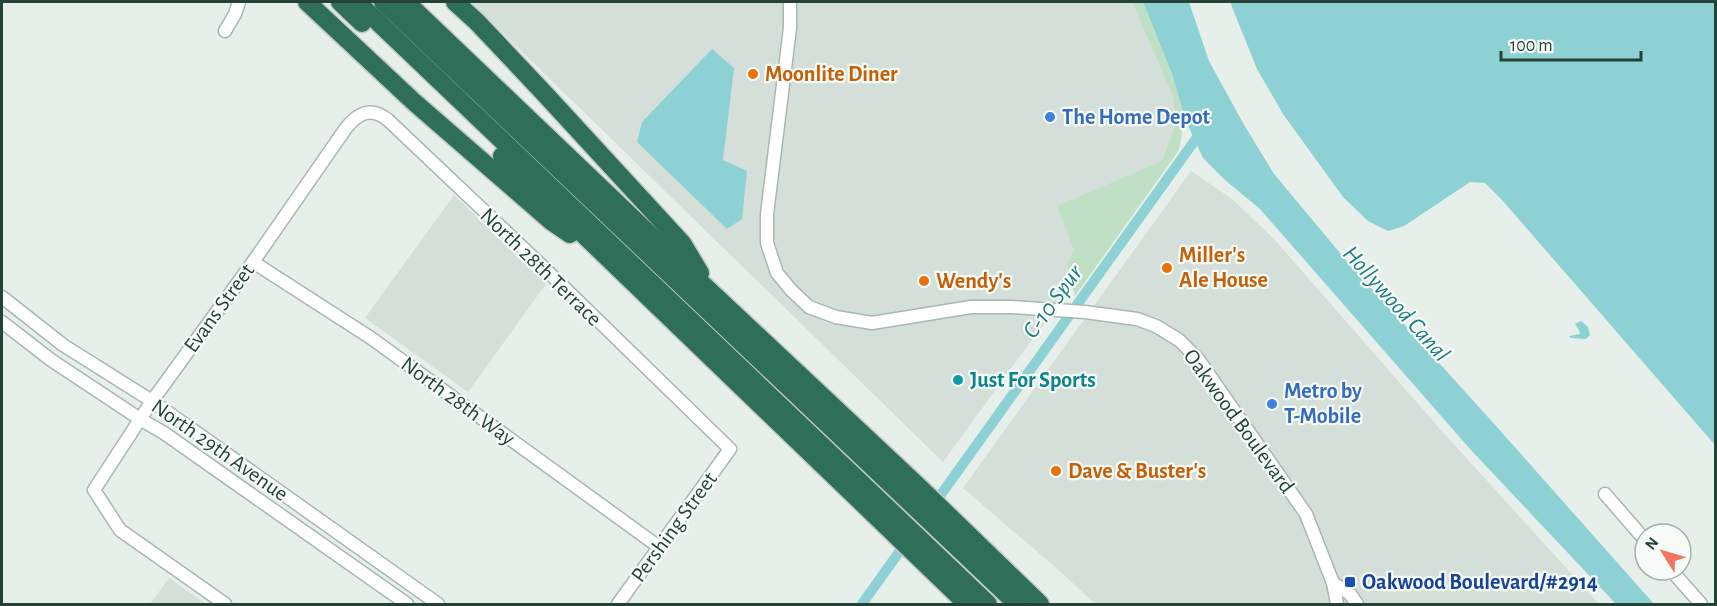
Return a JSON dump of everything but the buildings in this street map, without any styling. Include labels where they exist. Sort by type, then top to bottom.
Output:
[{"type":"highway","points":[[307,2],[414,102],[551,221],[609,260]]},
{"type":"highway","points":[[340,2],[609,260],[893,523]]},
{"type":"highway","points":[[357,2],[926,555],[988,604]]},
{"type":"highway","points":[[383,2],[947,526],[1040,604]]},
{"type":"highway","points":[[406,2],[712,293],[913,494]]},
{"type":"highway","points":[[455,2],[544,93],[681,243],[712,293]]},
{"type":"highway","points":[[947,526],[1017,604]]},
{"type":"highway","points":[[926,555],[967,604]]},
{"type":"street","points":[[225,31],[236,14],[239,2]]},
{"type":"street","name":"Oakwood Boulevard","points":[[790,2],[790,28],[767,214],[767,243],[777,273],[791,290],[809,306],[836,317],[872,323],[971,307],[1012,307],[1085,312],[1137,319],[1156,326],[1179,340],[1198,359],[1306,514],[1333,583],[1337,604]]},
{"type":"street","name":"North 28th Terrace","points":[[346,128],[359,115],[371,112],[382,116],[730,449]]},
{"type":"street","name":"Evans Street","points":[[225,604],[120,530],[94,490],[152,401],[253,262],[346,128]]},
{"type":"street","name":"North 28th Way","points":[[253,262],[371,338],[659,547]]},
{"type":"street","name":"North 29th Avenue","points":[[2,297],[63,345],[152,401],[438,604]]},
{"type":"street","name":"North 29th Avenue","points":[[2,322],[51,360],[164,433],[407,604]]},
{"type":"street","name":"Pershing Street","points":[[618,604],[730,449]]},
{"type":"street","points":[[1605,494],[1633,526]]},
{"type":"street","points":[[1681,582],[1700,604]]},
{"type":"street","name":"Oakwood Boulevard","points":[[1333,583],[1350,594],[1357,604]]},
{"type":"shaded area","points":[[471,2],[1132,2],[1173,97],[1175,125],[1162,161],[943,462]]},
{"type":"shaded area","points":[[1191,171],[1232,199],[1274,239],[1440,429],[1599,604],[1095,604],[963,488]]},
{"type":"shaded area","points":[[454,195],[546,284],[468,392],[365,318]]},
{"type":"shaded area","points":[[169,578],[206,604],[150,604]]},
{"type":"green space","points":[[1132,2],[1143,2],[1172,74],[1185,117],[1179,150],[1075,296],[1067,264],[1074,250],[1057,206],[1162,161],[1175,125],[1173,97]]},
{"type":"water","points":[[1143,2],[1189,2],[1209,61],[1274,174],[1345,259],[1654,604],[1616,604],[1470,449],[1260,209],[1203,158],[1186,121],[1172,74]]},
{"type":"water","points":[[1230,2],[1715,2],[1715,445],[1485,183],[1470,182],[1404,226],[1388,231],[1368,221],[1343,197],[1283,114],[1257,69]]},
{"type":"water","points":[[712,49],[734,68],[723,160],[747,171],[742,219],[727,229],[637,142],[642,122]]},
{"type":"water","points":[[1581,321],[1588,327],[1590,335],[1586,339],[1571,338],[1569,336],[1580,334],[1575,324]]},
{"type":"waterway","name":"C-10 Spur","points":[[932,507],[1203,129]]},
{"type":"waterway","name":"C-10 Spur","points":[[862,604],[907,541]]},
{"type":"place","name":"Moonlite Diner","points":[[753,74]]},
{"type":"place","name":"The Home Depot","points":[[1050,117]]},
{"type":"place","name":"Miller's Ale House","points":[[1167,268]]},
{"type":"place","name":"Wendy's","points":[[924,281]]},
{"type":"place","name":"Just For Sports","points":[[958,380]]},
{"type":"place","name":"Metro by T-Mobile","points":[[1272,404]]},
{"type":"place","name":"Dave & Buster's","points":[[1056,471]]},
{"type":"place","name":"Oakwood Boulevard/#2914","points":[[1350,582]]},
{"type":"water label","name":"Hollywood Canal","points":[[1396,304]]}]
